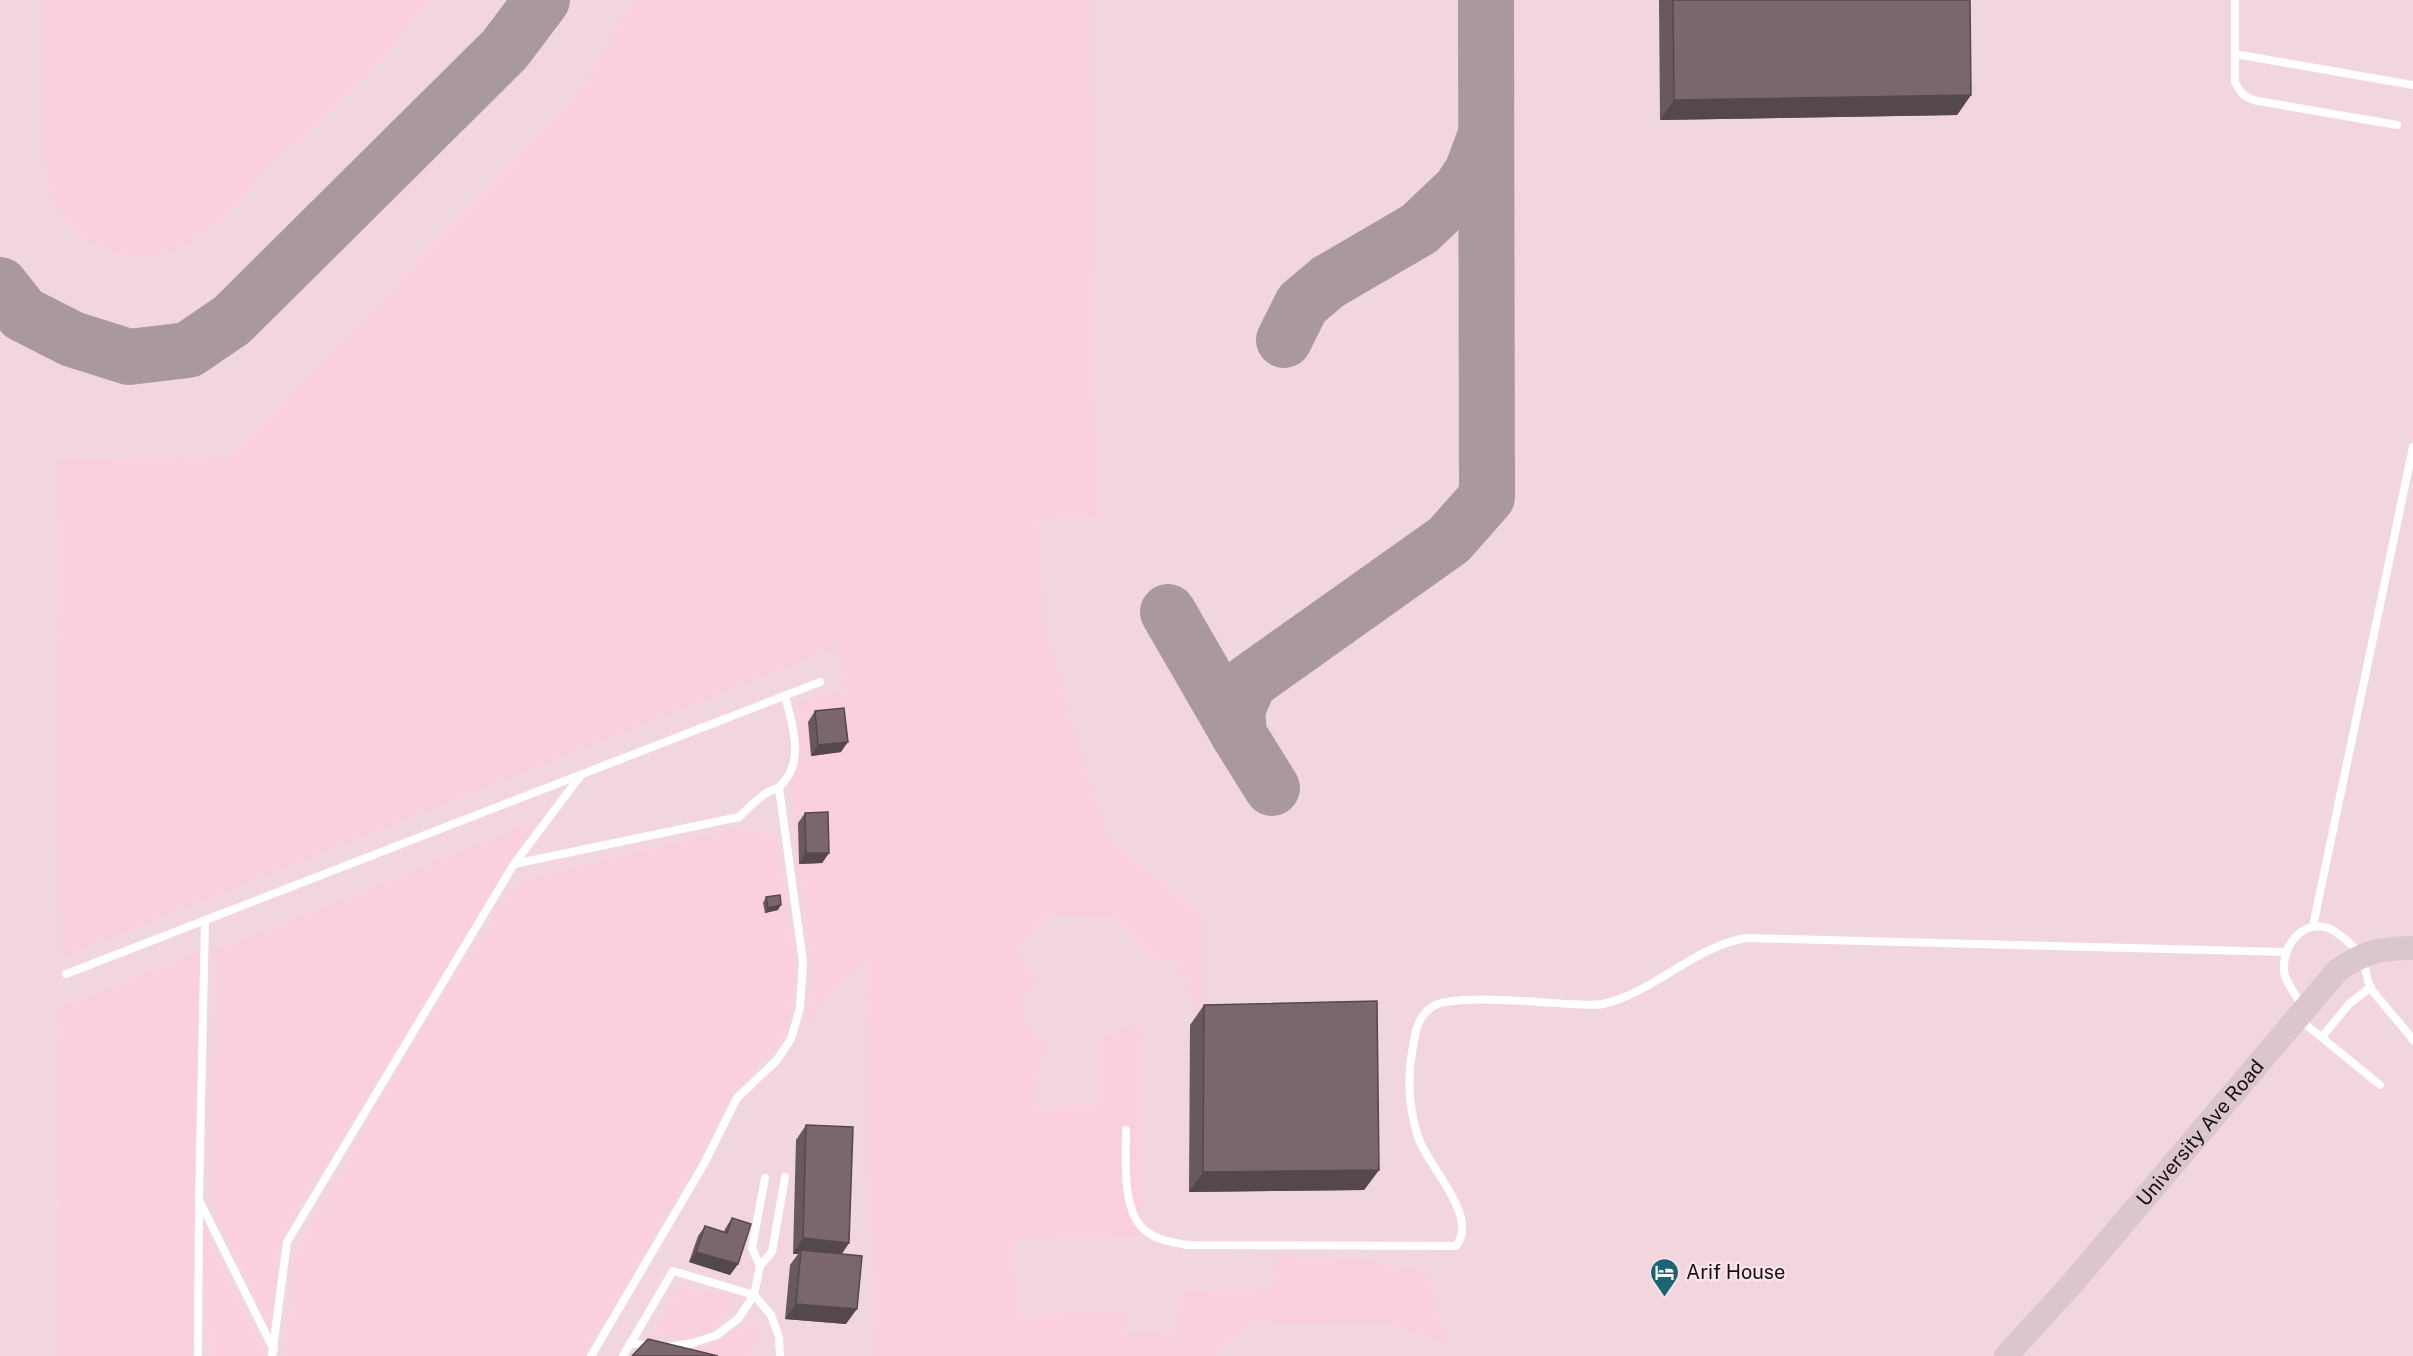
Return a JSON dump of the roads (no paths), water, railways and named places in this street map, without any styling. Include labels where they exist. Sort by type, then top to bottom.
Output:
[{"type":"street","name":"University Ave Road","points":[[2006,1356],[2070,1286],[2338,970],[2360,955],[2394,948],[2413,948]]},
{"type":"lane","points":[[2235,0],[2235,82],[2241,93],[2248,99],[2397,125]]},
{"type":"lane","points":[[2235,54],[2413,85]]},
{"type":"lane","points":[[2313,926],[2413,447]]},
{"type":"lane","points":[[66,974],[820,682]]},
{"type":"lane","points":[[514,864],[739,817],[766,793],[779,788],[794,762],[796,739],[784,696]]},
{"type":"lane","points":[[274,1354],[287,1242],[514,864],[581,774]]},
{"type":"lane","points":[[591,1356],[704,1164],[737,1098],[777,1060],[791,1039],[800,1008],[803,962],[779,788]]},
{"type":"lane","points":[[198,1356],[199,1200],[206,920]]},
{"type":"lane","points":[[2380,1084],[2322,1037],[2301,1014],[2283,971],[2286,952],[2293,937],[2313,926],[2324,926],[2336,933],[2360,955],[2371,987],[2413,1040]]},
{"type":"lane","points":[[1126,1130],[1126,1182],[1132,1210],[1145,1231],[1161,1240],[1187,1245],[1456,1246],[1462,1238],[1462,1220],[1453,1199],[1418,1139],[1410,1088],[1411,1056],[1416,1031],[1422,1016],[1433,1006],[1461,1000],[1599,1004],[1633,993],[1711,948],[1730,940],[1746,938],[2286,952]]},
{"type":"lane","points":[[2322,1037],[2349,1004],[2371,987]]},
{"type":"lane","points":[[630,1343],[674,1347],[717,1335],[738,1319],[754,1295],[760,1266],[772,1252],[785,1177]]},
{"type":"lane","points":[[760,1266],[752,1248],[765,1178]]},
{"type":"lane","points":[[199,1200],[274,1354]]},
{"type":"lane","points":[[622,1356],[673,1271],[754,1295],[771,1315],[779,1337],[780,1356]]},
{"type":"place","name":"Arif House","points":[[1665,1298]]}]
